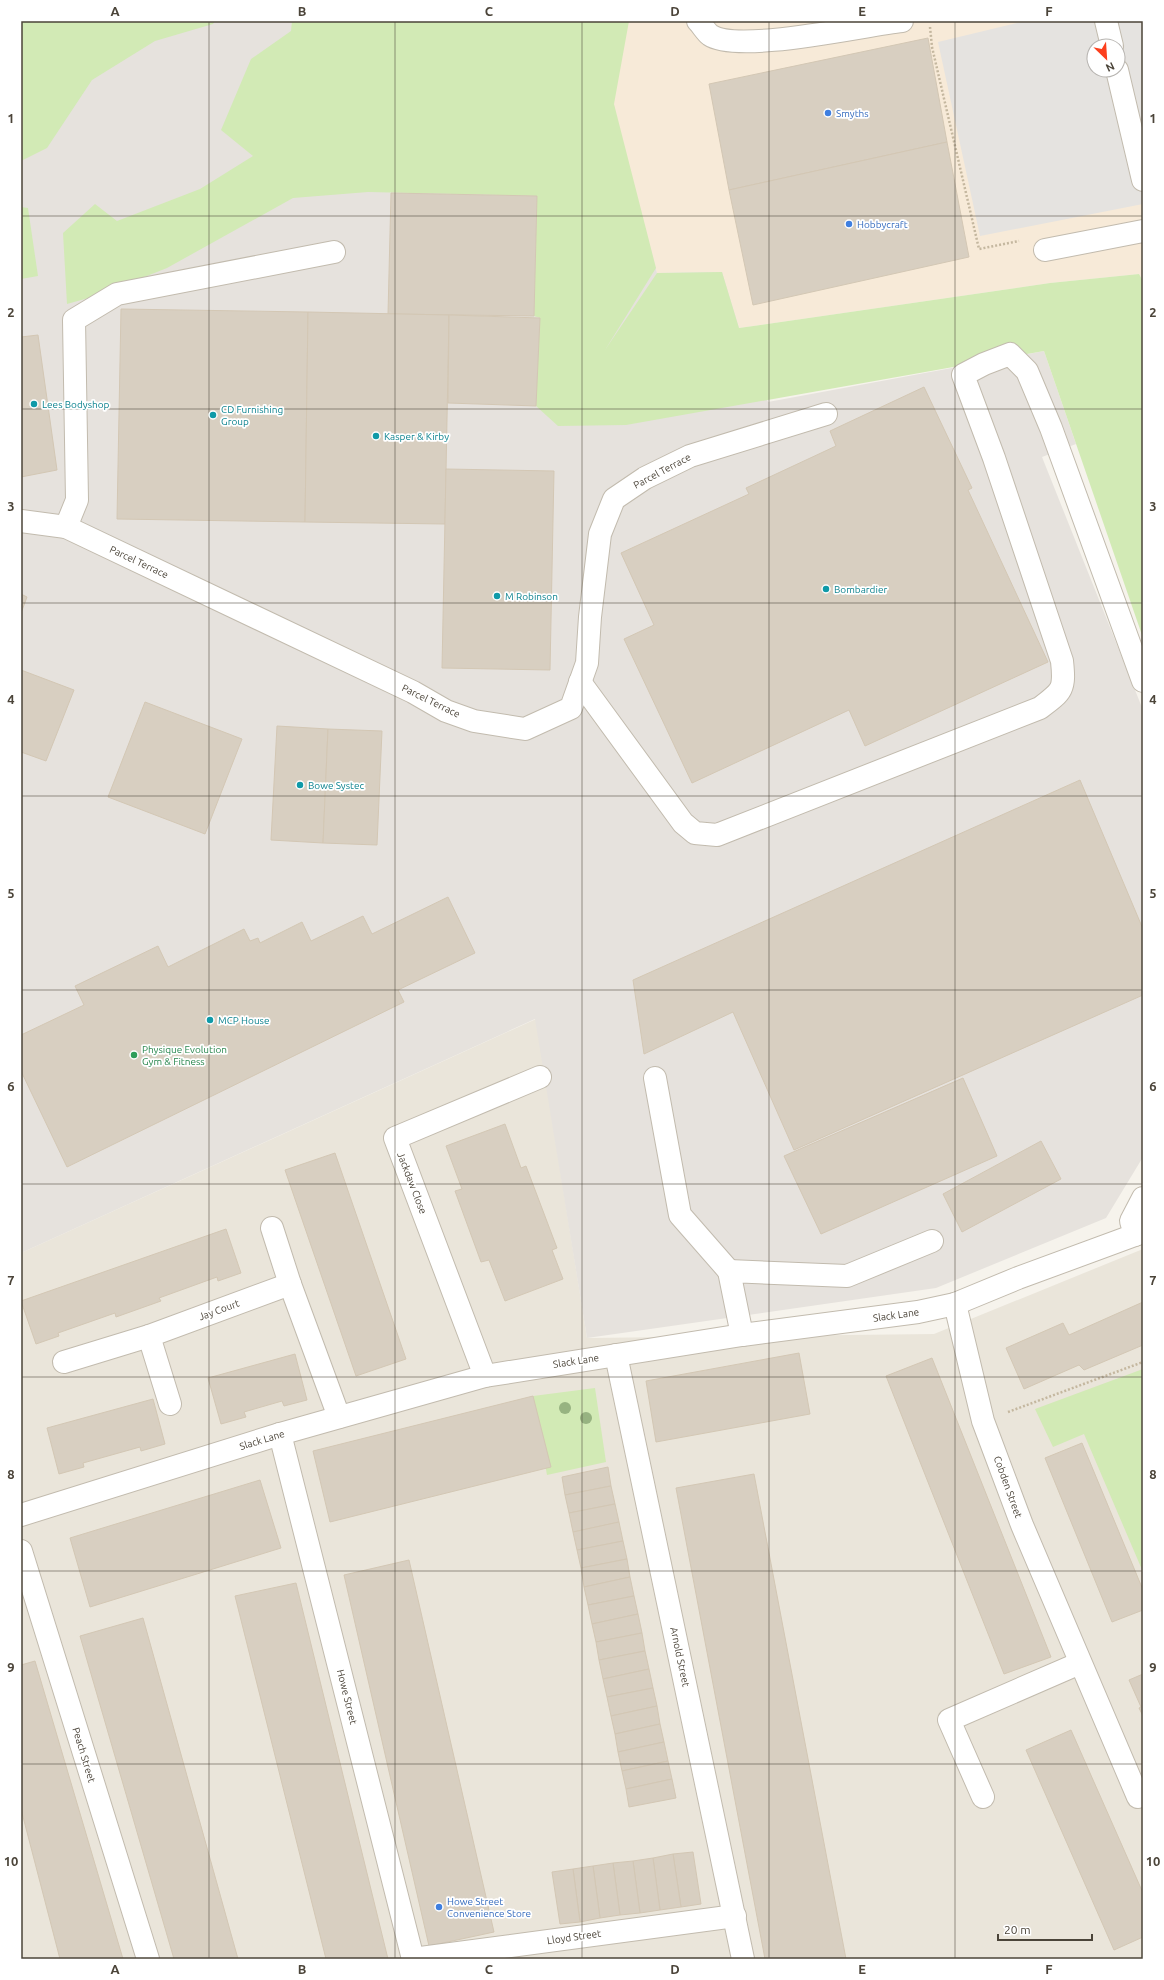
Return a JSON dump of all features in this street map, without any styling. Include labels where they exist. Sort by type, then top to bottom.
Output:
[{"type":"street","points":[[698,21],[710,35],[731,42],[768,42],[902,21]]},
{"type":"street","points":[[1106,21],[1110,38]]},
{"type":"street","points":[[1119,78],[1143,180]]},
{"type":"street","points":[[1045,250],[1143,231]]},
{"type":"street","points":[[66,527],[78,500],[74,320],[117,294],[334,252]]},
{"type":"street","points":[[580,682],[683,823],[695,833],[717,836],[1040,708],[1060,694],[1064,679],[1062,661],[994,458],[963,375],[984,364],[1010,354],[1027,372],[1051,428],[1143,681]]},
{"type":"street","name":"Parcel Terrace","points":[[21,521],[66,527],[413,692],[446,711],[474,720],[525,729],[571,708],[587,663],[590,617],[600,534],[614,499],[645,478],[690,456],[826,414]]},
{"type":"street","name":"Jackdaw Close","points":[[485,1376],[395,1138],[540,1077]]},
{"type":"street","points":[[655,1078],[680,1215],[729,1272],[742,1335]]},
{"type":"street","points":[[1139,1234],[1131,1221],[1143,1198]]},
{"type":"street","points":[[272,1228],[290,1284],[339,1417]]},
{"type":"street","name":"Slack Lane","points":[[21,1515],[280,1434],[485,1376],[742,1335],[918,1312],[955,1304],[1018,1278],[1139,1234]]},
{"type":"street","points":[[729,1272],[847,1276],[932,1241]]},
{"type":"street","name":"Jay Court","points":[[64,1362],[149,1336],[290,1284]]},
{"type":"street","name":"Cobden Street","points":[[955,1304],[983,1421],[1022,1526],[1138,1797]]},
{"type":"street","points":[[149,1336],[170,1404]]},
{"type":"street","name":"Arnold Street","points":[[616,1355],[743,1959]]},
{"type":"street","name":"Howe Street","points":[[280,1434],[413,1959]]},
{"type":"street","name":"Peach Street","points":[[21,1551],[148,1959]]},
{"type":"street","points":[[983,1797],[949,1720],[1080,1663]]},
{"type":"street","name":"Lloyd Street","points":[[413,1959],[735,1916]]},
{"type":"path","points":[[929,21],[932,47],[979,250],[1024,240]]},
{"type":"path","points":[[983,1421],[1143,1362]]},
{"type":"shaded area","points":[[55,21],[594,21],[620,132],[657,273],[722,272],[739,328],[768,402],[1044,351],[1076,444],[1042,457],[1143,710],[1143,1157],[1106,1218],[936,1288],[587,1338],[535,1019],[21,1253],[21,58]]},
{"type":"shaded area","points":[[594,21],[1143,21],[1143,281],[1139,274],[1050,283],[739,328],[721,272],[657,273],[620,132]]},
{"type":"shaded area","points":[[1025,21],[1143,21],[1143,204],[980,236],[938,42]]},
{"type":"shaded area","points":[[536,1019],[587,1338],[934,1334],[1143,1249],[1143,1959],[21,1959],[21,1253]]},
{"type":"green space","points":[[21,21],[215,21],[213,24],[155,41],[92,80],[47,148],[21,161]]},
{"type":"green space","points":[[292,21],[629,21],[614,104],[656,268],[605,350],[657,273],[722,272],[739,328],[1050,283],[1139,274],[1143,281],[1143,638],[1044,351],[626,425],[558,426],[536,406],[540,318],[534,316],[537,196],[368,192],[293,198],[167,268],[99,295],[67,304],[63,233],[95,204],[117,221],[200,189],[253,156],[221,130],[251,59],[291,31]]},
{"type":"green space","points":[[21,207],[28,208],[38,276],[21,279]]},
{"type":"green space","points":[[1143,1369],[1143,1572],[1084,1434],[1053,1447],[1035,1409]]},
{"type":"green space","points":[[595,1388],[606,1462],[547,1475],[533,1396]]},
{"type":"building","name":"Smyths","points":[[928,38],[947,142],[729,190],[709,84]]},
{"type":"building","name":"Hobbycraft","points":[[947,142],[969,257],[753,305],[729,190]]},
{"type":"building","points":[[391,193],[537,196],[534,316],[388,314]]},
{"type":"building","name":"CD Furnishing Group","points":[[121,309],[308,312],[305,522],[117,519]]},
{"type":"building","name":"Kasper & Kirby","points":[[308,312],[449,315],[445,524],[305,522]]},
{"type":"building","points":[[449,315],[540,318],[536,406],[448,403]]},
{"type":"building","name":"Lees Bodyshop","points":[[38,335],[57,470],[21,477],[21,337]]},
{"type":"building","name":"Bombardier","points":[[924,387],[972,488],[968,490],[1048,662],[865,746],[849,710],[692,783],[624,639],[654,625],[621,553],[749,494],[746,488],[836,446],[830,431]]},
{"type":"building","name":"M Robinson","points":[[446,469],[554,471],[550,670],[442,668]]},
{"type":"building","points":[[21,594],[27,597],[21,613]]},
{"type":"building","points":[[21,670],[74,690],[46,761],[21,752]]},
{"type":"building","points":[[145,702],[242,739],[205,834],[108,797]]},
{"type":"building","name":"Bowe Systec","points":[[277,726],[328,729],[323,843],[271,840]]},
{"type":"building","points":[[328,729],[382,731],[377,845],[323,843]]},
{"type":"building","points":[[1080,780],[1143,929],[1143,995],[794,1150],[733,1012],[644,1054],[633,980]]},
{"type":"building","name":"MCP House","points":[[448,897],[475,953],[398,990],[404,1002],[67,1167],[21,1071],[21,1035],[84,1005],[75,986],[158,946],[168,967],[244,929],[250,941],[258,938],[260,943],[302,922],[311,941],[363,916],[372,934]]},
{"type":"building","points":[[963,1078],[997,1156],[821,1234],[784,1156]]},
{"type":"building","points":[[505,1124],[521,1168],[526,1166],[557,1248],[552,1250],[563,1279],[505,1301],[489,1260],[481,1262],[455,1191],[462,1189],[446,1146]]},
{"type":"building","points":[[1041,1141],[1061,1179],[962,1232],[943,1194]]},
{"type":"building","points":[[335,1153],[406,1359],[356,1376],[285,1170]]},
{"type":"building","points":[[226,1229],[241,1273],[218,1281],[217,1277],[159,1298],[161,1301],[116,1317],[115,1313],[58,1333],[59,1336],[36,1344],[21,1301]]},
{"type":"building","points":[[1143,1302],[1143,1345],[1084,1370],[1079,1365],[1024,1389],[1006,1348],[1063,1323],[1069,1335]]},
{"type":"building","points":[[799,1353],[810,1414],[656,1442],[646,1381]]},
{"type":"building","points":[[295,1354],[307,1400],[284,1406],[282,1401],[244,1412],[246,1417],[221,1424],[208,1378]]},
{"type":"building","points":[[932,1358],[1051,1657],[1004,1674],[886,1376]]},
{"type":"building","points":[[533,1396],[551,1467],[330,1522],[313,1451]]},
{"type":"building","points":[[153,1399],[165,1444],[141,1451],[140,1447],[83,1463],[84,1467],[59,1474],[47,1428]]},
{"type":"building","points":[[1082,1443],[1143,1590],[1143,1610],[1112,1622],[1045,1458]]},
{"type":"building","points":[[608,1467],[611,1486],[565,1495],[562,1477]]},
{"type":"building","points":[[754,1474],[846,1959],[765,1959],[676,1488]]},
{"type":"building","points":[[260,1480],[281,1548],[90,1607],[70,1538]]},
{"type":"building","points":[[611,1486],[615,1504],[569,1513],[565,1495]]},
{"type":"building","points":[[615,1504],[619,1522],[573,1532],[569,1513]]},
{"type":"building","points":[[619,1522],[623,1541],[577,1550],[573,1532]]},
{"type":"building","points":[[623,1541],[627,1559],[581,1568],[577,1550]]},
{"type":"building","points":[[627,1559],[630,1577],[584,1587],[581,1568]]},
{"type":"building","points":[[409,1560],[494,1932],[429,1946],[344,1575]]},
{"type":"building","points":[[630,1577],[634,1596],[588,1605],[584,1587]]},
{"type":"building","points":[[296,1583],[388,1959],[326,1959],[235,1596]]},
{"type":"building","points":[[634,1596],[638,1614],[592,1624],[588,1605]]},
{"type":"building","points":[[638,1614],[642,1633],[596,1642],[592,1624]]},
{"type":"building","points":[[143,1618],[238,1959],[174,1959],[80,1636]]},
{"type":"building","points":[[642,1633],[645,1651],[599,1660],[596,1642]]},
{"type":"building","points":[[645,1651],[649,1669],[603,1679],[599,1660]]},
{"type":"building","points":[[35,1661],[123,1959],[60,1959],[21,1809],[21,1665]]},
{"type":"building","points":[[649,1669],[653,1688],[607,1697],[603,1679]]},
{"type":"building","points":[[1143,1674],[1143,1716],[1139,1708],[1141,1707],[1129,1680]]},
{"type":"building","points":[[653,1688],[657,1706],[611,1716],[607,1697]]},
{"type":"building","points":[[657,1706],[660,1724],[615,1734],[611,1716]]},
{"type":"building","points":[[660,1724],[664,1742],[618,1752],[615,1734]]},
{"type":"building","points":[[1071,1730],[1143,1893],[1143,1937],[1114,1950],[1026,1750]]},
{"type":"building","points":[[664,1742],[668,1761],[622,1771],[618,1752]]},
{"type":"building","points":[[668,1761],[672,1779],[626,1789],[622,1771]]},
{"type":"building","points":[[672,1779],[676,1798],[629,1807],[626,1789]]},
{"type":"building","points":[[693,1852],[701,1904],[681,1907],[673,1854]]},
{"type":"building","points":[[673,1854],[681,1907],[660,1910],[653,1858]]},
{"type":"building","points":[[653,1858],[660,1910],[640,1913],[633,1861]]},
{"type":"building","points":[[633,1861],[640,1913],[620,1915],[613,1863]]},
{"type":"building","points":[[613,1863],[620,1915],[600,1918],[593,1866]]},
{"type":"building","points":[[593,1866],[600,1918],[580,1922],[573,1869]]},
{"type":"building","points":[[573,1869],[580,1922],[560,1924],[552,1872]]},
{"type":"place","name":"Smyths","points":[[828,113]]},
{"type":"place","name":"Hobbycraft","points":[[849,224]]},
{"type":"place","name":"Lees Bodyshop","points":[[34,404]]},
{"type":"place","name":"CD Furnishing Group","points":[[213,415]]},
{"type":"place","name":"Kasper & Kirby","points":[[376,436]]},
{"type":"place","name":"Bombardier","points":[[826,589]]},
{"type":"place","name":"M Robinson","points":[[497,596]]},
{"type":"place","name":"Bowe Systec","points":[[300,785]]},
{"type":"place","name":"MCP House","points":[[210,1020]]},
{"type":"place","name":"Physique Evolution Gym & Fitness","points":[[134,1055]]},
{"type":"place","name":"Howe Street Convenience Store","points":[[439,1907]]}]
